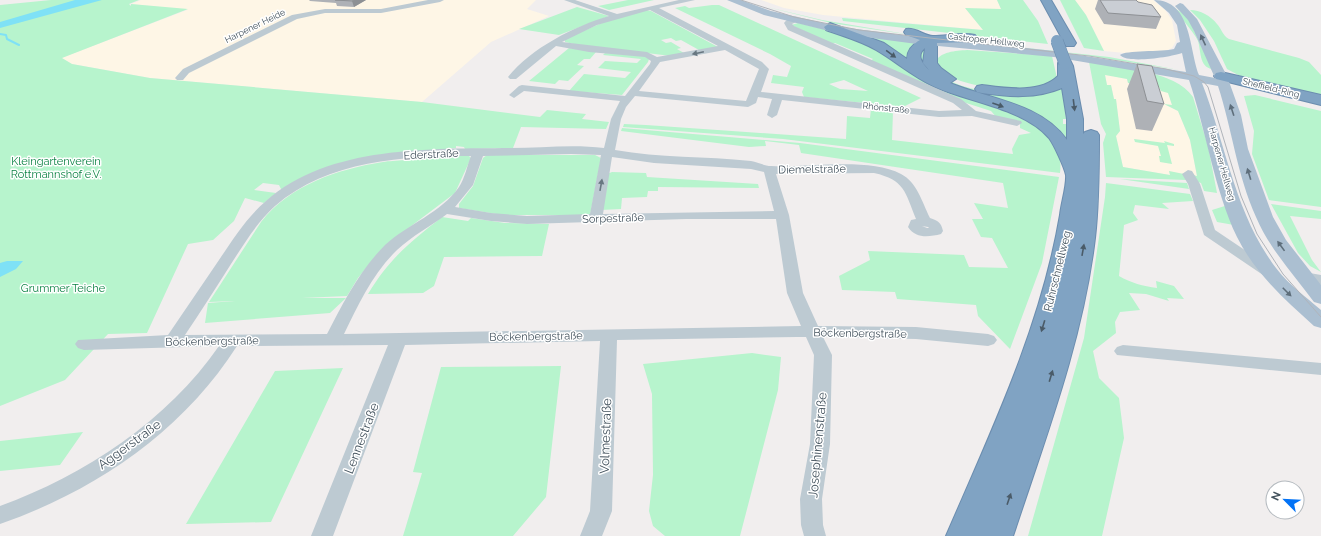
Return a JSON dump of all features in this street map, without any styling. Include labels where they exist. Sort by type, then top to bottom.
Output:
[{"type":"highway","name":"Ruhrschnellweg","points":[[1034,0],[1068,44],[1073,67]]},
{"type":"highway","name":"Ruhrschnellweg","points":[[996,536],[1038,418],[1067,324],[1078,276],[1080,175],[1073,67],[1068,44],[1046,0]]},
{"type":"highway","points":[[1057,0],[1069,24],[1068,44]]},
{"type":"highway","points":[[830,27],[879,46],[908,66],[935,81],[1006,107],[1037,121],[1053,132],[1059,139],[1080,175]]},
{"type":"highway","points":[[910,32],[929,41],[933,45],[930,64],[936,71],[949,79],[983,89],[1011,93],[1035,91],[1058,84],[1073,67]]},
{"type":"highway","points":[[935,81],[918,68],[913,56],[918,47],[929,41],[971,38]]},
{"type":"highway","points":[[930,60],[940,52],[960,49]]},
{"type":"highway","name":"Sheffield-Ring","points":[[1219,78],[1321,100]]},
{"type":"highway","name":"Sheffield-Ring","points":[[1219,78],[1321,106]]},
{"type":"highway","name":"Ruhrschnellweg","points":[[963,536],[1010,420],[1040,336],[1061,263],[1080,175],[1089,110]]},
{"type":"main road","name":"Castroper Hellweg","points":[[732,0],[795,20],[830,27],[929,41],[1056,54],[1142,68],[1219,78]]},
{"type":"main road","name":"Castroper Hellweg","points":[[753,0],[785,10],[819,18],[910,32],[1093,53],[1193,74]]},
{"type":"main road","name":"Harpener Hellweg","points":[[1159,0],[1177,17],[1182,25],[1193,74],[1200,92],[1230,197],[1246,237],[1269,272],[1293,298],[1321,321]]},
{"type":"main road","points":[[1173,0],[1192,19],[1219,78],[1238,131],[1241,149],[1258,201],[1278,242],[1313,278],[1321,298]]},
{"type":"main road","points":[[1093,53],[1149,56],[1165,55],[1178,51],[1181,45],[1187,47],[1219,78]]},
{"type":"main road","points":[[960,49],[1002,48]]},
{"type":"main road","points":[[1142,68],[1179,80],[1200,92]]},
{"type":"main road","points":[[1269,272],[1313,278]]},
{"type":"street","name":"Harpener Heide","points":[[180,78],[186,71],[295,17],[332,11],[381,10],[440,0]]},
{"type":"street","points":[[568,0],[579,2],[617,16]]},
{"type":"street","points":[[513,77],[555,43],[578,30],[617,16],[691,0]]},
{"type":"street","points":[[514,95],[522,88],[748,104],[752,101],[764,70],[763,66],[652,8]]},
{"type":"street","points":[[795,20],[788,23],[790,27],[957,101],[972,113]]},
{"type":"street","points":[[555,43],[647,56],[656,60],[669,59],[726,47]]},
{"type":"street","points":[[596,218],[607,152],[616,119],[630,96],[654,65],[656,60]]},
{"type":"street","name":"Rhönstraße","points":[[756,91],[778,97],[938,114],[972,113],[1017,123]]},
{"type":"street","points":[[772,115],[778,97]]},
{"type":"street","points":[[332,340],[362,284],[382,258],[402,239],[444,209],[464,189],[478,152]]},
{"type":"street","name":"Ederstraße","points":[[173,341],[257,215],[273,200],[292,187],[325,172],[381,158],[412,154],[478,152],[607,152],[640,158],[752,165],[769,170]]},
{"type":"street","name":"Diemelstraße","points":[[813,332],[795,293],[782,215],[769,170],[862,169],[886,172],[900,178],[908,185],[924,221]]},
{"type":"street","points":[[1191,179],[1209,232],[1269,272]]},
{"type":"street","name":"Sorpestraße","points":[[444,209],[504,219],[686,215],[782,215]]},
{"type":"street","points":[[1219,238],[1238,240],[1246,237]]},
{"type":"street","name":"Böckenbergstraße","points":[[84,344],[232,340],[332,340],[609,334],[813,332],[916,333],[988,340]]},
{"type":"street","name":"Josephinenstraße","points":[[813,332],[823,355],[820,444],[811,499],[812,525],[815,536]]},
{"type":"street","name":"Volmestraße","points":[[594,535],[601,511],[603,491],[609,334]]},
{"type":"street","name":"Lennestraße","points":[[322,536],[399,339]]},
{"type":"street","name":"Aggerstraße","points":[[0,515],[45,496],[82,477],[145,435],[189,396],[213,368],[232,340]]},
{"type":"street","points":[[1123,351],[1321,370]]},
{"type":"shaded area","points":[[141,0],[536,0],[527,9],[549,16],[491,42],[422,102],[150,78],[72,64],[61,58],[187,10],[131,4]]},
{"type":"shaded area","points":[[761,0],[997,0],[1001,9],[966,9],[983,30],[823,15],[784,8]]},
{"type":"shaded area","points":[[1075,0],[1153,0],[1165,10],[1172,20],[1176,41],[1172,48],[1165,51],[1135,54],[1104,51],[1086,15]]},
{"type":"shaded area","points":[[1105,74],[1127,79],[1128,83],[1159,87],[1168,92],[1172,105],[1166,105],[1178,111],[1190,140],[1197,176],[1169,172],[1170,175],[1123,167],[1116,136],[1120,131],[1116,100],[1114,99],[1111,85],[1107,85]]},
{"type":"green space","points":[[51,0],[139,0],[129,4],[131,6],[131,4],[188,9],[62,58],[72,64],[150,78],[422,102],[540,117],[547,110],[586,114],[582,119],[609,122],[606,129],[521,127],[513,148],[465,149],[464,147],[456,146],[456,148],[390,154],[283,189],[281,189],[279,185],[263,183],[254,190],[276,193],[264,203],[245,198],[234,221],[213,240],[188,244],[147,333],[108,334],[65,380],[0,406],[0,5]]},
{"type":"green space","points":[[628,0],[654,0],[609,10],[598,6]]},
{"type":"green space","points":[[997,0],[1023,0],[1038,21],[1048,44],[843,21],[842,18],[983,30],[965,8],[1001,9]]},
{"type":"green space","points":[[1060,0],[1075,0],[1086,15],[1104,51],[1084,48]]},
{"type":"green space","points":[[719,5],[921,98],[905,106],[895,106],[804,97],[802,92],[804,87],[771,83],[773,75],[787,77],[791,66],[770,54],[675,8],[685,6],[689,8]],"holes":[[[844,80],[868,91],[840,89],[829,84]]]},
{"type":"green space","points":[[763,6],[822,20],[918,36],[831,23]]},
{"type":"green space","points":[[577,7],[609,16],[559,35],[519,29]]},
{"type":"green space","points":[[1173,7],[1185,15],[1189,20],[1212,69],[1208,68],[1203,62],[1196,37]]},
{"type":"green space","points":[[646,10],[651,11],[718,47],[699,50],[681,40],[676,41],[671,38],[661,40],[666,43],[671,42],[681,48],[677,49],[684,53],[671,56],[565,42],[565,39],[604,22]]},
{"type":"green space","points":[[1190,10],[1201,12],[1215,21],[1225,36],[1229,39],[1309,62],[1321,75],[1321,96],[1240,76],[1227,69],[1214,41],[1200,20]]},
{"type":"green space","points":[[798,23],[843,34],[1032,122],[1054,143],[1060,156],[1060,173],[783,139],[623,127],[624,124],[646,125],[846,139],[847,116],[870,118],[871,109],[893,112],[892,140],[1013,154],[1012,149],[1019,135],[1031,133],[1020,128],[1020,123],[998,119],[991,111],[963,102],[870,61],[873,59],[835,43],[832,44],[791,25]]},
{"type":"green space","points":[[851,33],[919,42],[911,62]]},
{"type":"green space","points":[[955,40],[1109,57],[1179,70],[1084,55]]},
{"type":"green space","points":[[928,45],[923,58],[925,64],[941,76],[958,84],[974,89],[1007,91],[1062,84],[1066,119],[1063,119],[1063,124],[1066,124],[1067,138],[1065,141],[1061,135],[959,89],[919,64],[918,50]]},
{"type":"green space","points":[[569,48],[596,52],[590,59],[584,59],[577,65],[584,66],[568,81],[559,80],[555,84],[529,81]]},
{"type":"green space","points":[[967,50],[1052,56],[1057,78],[1049,84],[1035,89],[1024,91],[1001,89],[976,85],[955,79],[946,74],[934,63],[944,54],[953,51]]},
{"type":"green space","points":[[605,53],[645,56],[649,59],[622,95],[569,91],[584,74],[625,78],[631,72],[598,68],[605,61],[637,63],[641,59],[603,55]]},
{"type":"green space","points":[[1089,62],[1146,72],[1173,81],[1185,88],[1193,97],[1208,146],[1217,193],[1204,191],[1201,183],[1194,181],[1193,175],[1197,176],[1190,140],[1178,111],[1164,104],[1172,105],[1168,93],[1161,91],[1159,87],[1128,83],[1127,79],[1105,75],[1107,85],[1111,85],[1114,99],[1116,99],[1120,131],[1116,136],[1123,167],[1170,175],[1169,171],[1184,174],[1186,180],[1106,177],[1103,143],[1106,134],[1101,124]]},
{"type":"green space","points":[[1255,95],[1321,111],[1321,207],[1269,200],[1252,154],[1254,131],[1244,96]]},
{"type":"green space","points":[[622,128],[800,143],[1059,177],[1042,263],[1010,349],[978,316],[976,305],[897,299],[895,292],[842,290],[839,276],[870,260],[868,251],[964,255],[969,267],[1008,268],[992,238],[981,237],[972,219],[983,219],[974,203],[1008,208],[1003,183],[801,153],[799,145],[765,141],[766,146],[749,147],[621,131]]},
{"type":"green space","points":[[1134,139],[1165,143],[1164,141],[1174,144],[1174,146],[1167,145],[1172,164],[1160,162],[1159,156],[1161,156],[1158,146],[1135,142]]},
{"type":"green space","points":[[487,155],[595,155],[601,158],[590,215],[503,215],[459,208],[459,204],[473,186],[483,158]]},
{"type":"green space","points":[[425,156],[469,156],[471,158],[455,193],[398,236],[370,263],[358,278],[347,296],[302,298],[346,298],[330,313],[205,323],[208,303],[235,301],[209,302],[261,222],[286,198],[300,189],[332,174],[366,165],[411,160]]},
{"type":"green space","points":[[612,172],[646,173],[647,177],[758,184],[759,188],[658,187],[658,191],[648,191],[647,197],[622,198],[621,209],[601,210],[607,174]]},
{"type":"green space","points":[[1120,179],[1187,183],[1189,189]]},
{"type":"green space","points":[[1106,183],[1190,194],[1193,201],[1162,203],[1169,209],[1135,205],[1133,213],[1138,220],[1124,225],[1119,276],[1142,285],[1157,288],[1156,281],[1174,286],[1184,299],[1167,298],[1169,301],[1146,294],[1129,293],[1140,310],[1120,312],[1115,322],[1116,333],[1093,351],[1099,378],[1119,398],[1124,438],[1102,536],[1028,536],[1084,338]]},
{"type":"green space","points":[[1271,204],[1321,211],[1321,219],[1290,216],[1312,260],[1321,272],[1310,266],[1298,253]]},
{"type":"green space","points":[[1228,205],[1234,225],[1217,222],[1212,210]]},
{"type":"green space","points":[[442,217],[468,221],[471,218],[505,223],[549,224],[542,256],[444,257],[434,286],[423,293],[368,294],[392,261]]},
{"type":"green space","points":[[752,353],[781,357],[778,390],[740,536],[665,536],[653,526],[649,511],[653,475],[652,394],[643,364]]},
{"type":"green space","points":[[561,366],[546,497],[513,536],[403,536],[422,473],[413,472],[441,367]]},
{"type":"green space","points":[[343,368],[271,522],[186,524],[275,371]]},
{"type":"green space","points":[[83,432],[60,465],[0,471],[0,441]]},
{"type":"water","points":[[75,0],[102,0],[0,28],[0,22]]},
{"type":"water","points":[[7,261],[23,261],[16,269],[0,277],[0,263]]},
{"type":"building","points":[[1100,0],[1136,0],[1138,2],[1152,5],[1161,17],[1108,13]]},
{"type":"building","points":[[1137,64],[1152,66],[1164,104],[1147,101]]},
{"type":"waterway","points":[[0,34],[6,35],[7,39],[19,45]]},
{"type":"tram line","points":[[741,0],[794,17],[859,30],[1089,56],[1166,69],[1194,76],[1204,82],[1208,87],[1241,196],[1257,234],[1283,274],[1321,317]]},
{"type":"park label","name":"Kleingartenverein Rottmannshof e.V.","points":[[56,167]]},
{"type":"park label","name":"Grummer Teiche","points":[[63,288]]}]
